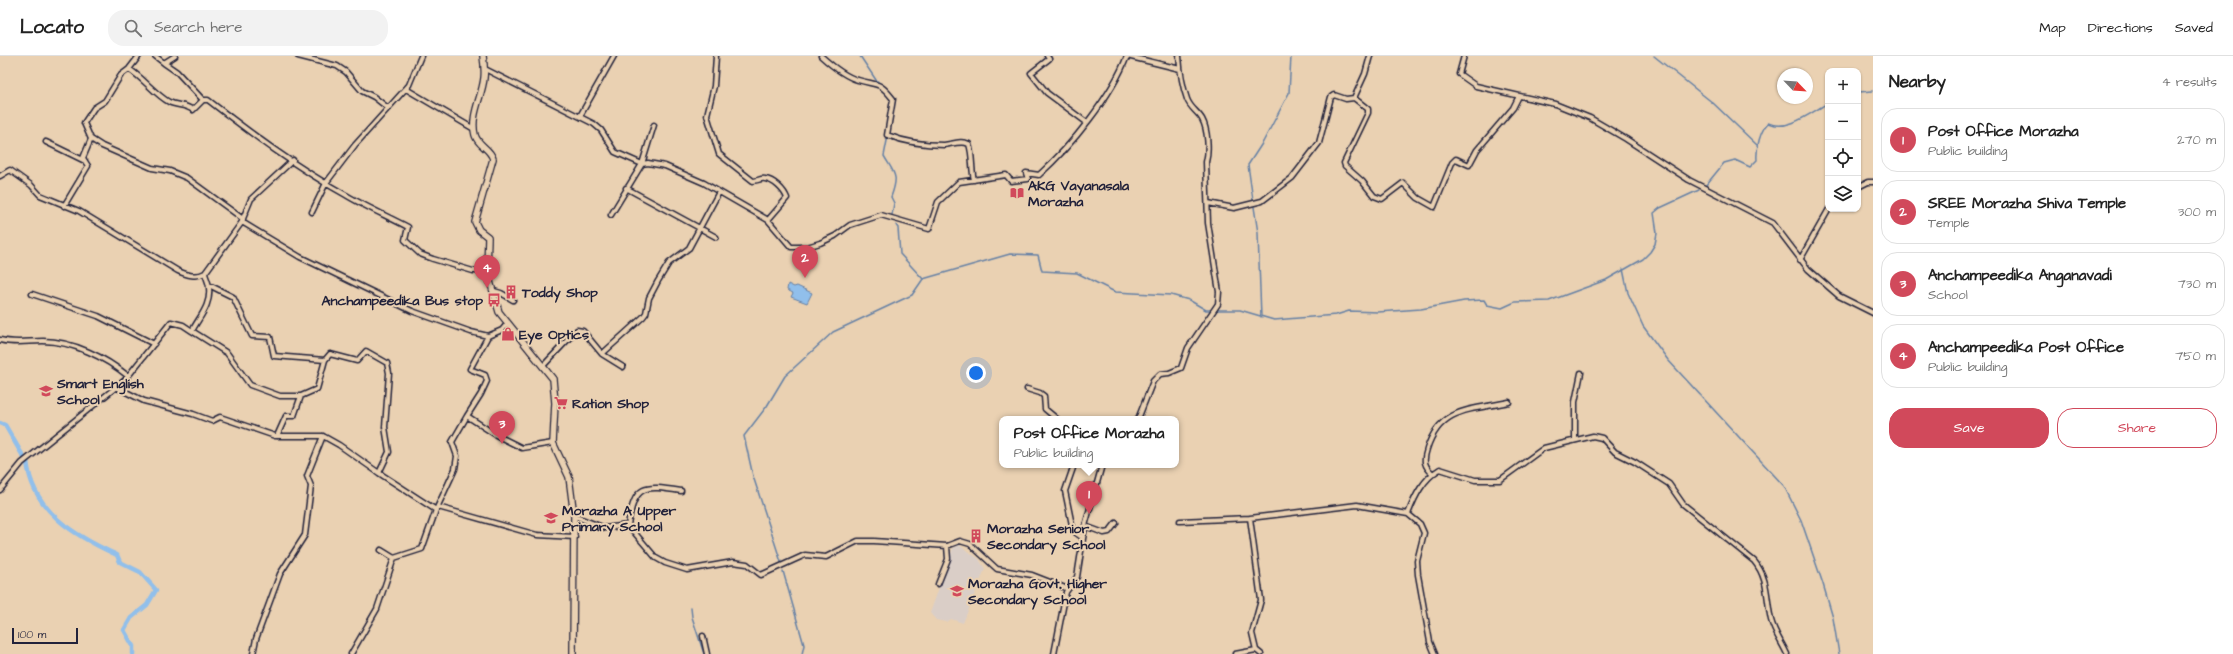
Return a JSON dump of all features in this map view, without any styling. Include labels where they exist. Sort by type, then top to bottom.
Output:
[{"type":"main road","points":[[484,56],[485,69],[482,87],[476,104],[474,129],[477,141],[491,153],[493,159],[475,222],[479,230],[488,237],[487,271],[499,312],[507,324],[553,379],[555,403],[553,443],[569,477],[574,516],[573,654]]},
{"type":"street","points":[[139,56],[129,69],[121,75],[105,100],[94,108],[84,123],[91,139],[102,146],[152,168],[170,171],[187,178],[243,220],[300,257],[412,311],[471,332],[488,336],[502,330],[507,324]]},
{"type":"street","points":[[156,56],[177,72],[202,100]]},
{"type":"street","points":[[164,63],[175,56]]},
{"type":"street","points":[[298,56],[337,66],[346,72],[362,91],[374,97],[388,108]]},
{"type":"street","points":[[312,212],[326,183],[355,145],[406,89],[421,56]]},
{"type":"street","points":[[580,116],[614,56]]},
{"type":"street","points":[[716,56],[714,86],[707,115],[719,154],[753,181],[765,179],[775,184],[785,194],[787,198],[768,220]]},
{"type":"street","points":[[821,56],[833,66],[858,80],[883,86],[893,99],[889,135],[907,142],[944,145],[964,142],[969,144],[972,153],[971,170],[974,180]]},
{"type":"street","points":[[1047,56],[1049,59],[1031,73],[1047,93],[1086,122]]},
{"type":"street","points":[[485,69],[580,116],[600,130],[609,147],[615,152],[642,164],[648,163],[665,166],[720,192],[768,220],[791,247],[807,248],[835,236],[850,225],[881,215],[929,229],[938,202],[959,182],[1006,175],[1011,181],[1019,182],[1028,179],[1026,173],[1039,175],[1052,163],[1086,122],[1120,75],[1127,56],[1180,69]]},
{"type":"street","points":[[1139,416],[1154,381],[1160,374],[1169,373],[1181,368],[1188,348],[1208,322],[1218,304],[1219,292],[1208,223],[1206,134],[1202,118],[1187,100],[1180,69],[1179,56]]},
{"type":"street","points":[[1354,98],[1365,74],[1370,56]]},
{"type":"street","points":[[1464,56],[1459,74],[1476,86],[1492,91],[1555,104],[1590,118],[1626,139],[1689,180],[1773,223],[1808,269],[1839,296],[1873,313]]},
{"type":"street","points":[[129,69],[140,76],[169,102],[188,106],[193,110],[202,100],[208,100],[250,131],[261,142],[293,160],[326,183],[357,201],[408,227],[406,240],[420,254],[473,271],[487,271]]},
{"type":"street","points":[[406,89],[474,129]]},
{"type":"street","points":[[1208,203],[1234,208],[1262,201],[1292,178],[1319,143],[1331,97],[1334,95],[1346,99],[1354,98],[1368,109],[1368,113],[1344,163],[1345,166],[1362,181],[1374,196],[1382,199],[1403,183],[1418,198],[1434,207],[1452,163],[1456,159],[1469,165],[1477,150],[1514,108],[1520,96]]},
{"type":"street","points":[[611,215],[626,188],[642,164],[654,125]]},
{"type":"street","points":[[64,206],[88,166],[83,158],[91,139]]},
{"type":"street","points":[[46,142],[85,162]]},
{"type":"street","points":[[0,176],[10,170],[31,185],[40,195],[79,212],[178,271],[195,276],[205,273],[243,220],[251,199],[258,191],[265,188],[293,160]]},
{"type":"street","points":[[1861,186],[1868,182],[1873,182]]},
{"type":"street","points":[[626,188],[716,237]]},
{"type":"street","points":[[602,354],[607,352],[646,313],[649,298],[658,281],[670,263],[689,248],[720,192]]},
{"type":"street","points":[[1800,260],[1827,212]]},
{"type":"street","points":[[205,273],[206,280],[209,285],[233,297],[252,336],[270,337],[274,356],[325,360]]},
{"type":"street","points":[[192,331],[208,304],[209,285]]},
{"type":"street","points":[[494,292],[501,293],[513,300]]},
{"type":"street","points":[[32,294],[98,316],[154,344]]},
{"type":"street","points":[[0,490],[22,463],[128,376],[171,322],[183,325],[227,353],[250,385],[280,396],[301,396],[317,389],[325,360],[330,354],[357,360],[366,351],[387,363],[389,367],[385,427],[389,452],[379,473]]},
{"type":"street","points":[[543,366],[577,330],[583,331],[602,354],[622,366]]},
{"type":"street","points":[[381,550],[394,558],[422,549],[437,509],[455,469],[457,456],[452,442],[466,416],[481,394],[487,381],[485,375],[470,369],[488,336]]},
{"type":"street","points":[[0,340],[18,343],[64,342],[115,365],[128,376]]},
{"type":"street","points":[[1575,440],[1575,402],[1581,373]]},
{"type":"street","points":[[116,387],[144,401],[179,410],[212,421],[220,417],[277,436],[323,436],[437,509],[537,535],[575,537]]},
{"type":"street","points":[[1028,390],[1040,393],[1044,396],[1045,409],[1053,416]]},
{"type":"street","points":[[277,436],[286,416],[294,416],[301,396]]},
{"type":"street","points":[[1433,474],[1426,468],[1424,461],[1427,448],[1440,423],[1456,413],[1510,402]]},
{"type":"street","points":[[466,416],[496,435],[522,448],[553,443]]},
{"type":"street","points":[[253,654],[256,639],[280,574],[305,535],[311,486],[307,476],[323,436]]},
{"type":"street","points":[[1408,514],[1414,500],[1433,474],[1440,469],[1475,480],[1500,480],[1544,448],[1593,436],[1602,438],[1616,452],[1635,462],[1669,484],[1683,504],[1754,561],[1761,570],[1766,583],[1771,620],[1787,654]]},
{"type":"street","points":[[1073,468],[1066,491],[1072,525],[1076,533],[1083,538]]},
{"type":"street","points":[[1054,654],[1068,589],[1077,577],[1085,526],[1101,468]]},
{"type":"street","points":[[628,525],[632,504],[646,489],[653,486],[681,491]]},
{"type":"street","points":[[1180,521],[1250,518],[1357,505],[1408,514],[1420,524],[1424,533],[1417,561],[1418,575],[1430,642],[1436,654]]},
{"type":"street","points":[[574,516],[605,528],[628,525]]},
{"type":"street","points":[[1250,518],[1261,600],[1252,633],[1256,650],[1260,654]]},
{"type":"street","points":[[1085,526],[1104,533],[1109,532],[1116,523]]},
{"type":"street","points":[[628,525],[656,558],[665,564],[688,570],[733,562],[747,564],[761,575],[805,555],[826,557],[858,541],[947,546],[960,541],[970,544],[997,569],[1032,575],[1068,589]]},
{"type":"street","points":[[938,584],[948,559],[947,546]]},
{"type":"street","points":[[351,654],[376,609],[394,558]]},
{"type":"street","points":[[704,636],[707,654]]},
{"type":"street","points":[[1234,654],[1256,650]]},
{"type":"shaded area","name":"Morazha Govt. Higher Secondary School","points":[[959,545],[979,559],[985,569],[963,623],[951,619],[947,622],[936,620],[930,613],[953,548]]},
{"type":"water","points":[[788,284],[794,287],[797,286],[812,293],[807,303],[791,297],[793,293],[787,290]]},
{"type":"waterway","points":[[860,56],[876,80],[886,88]]},
{"type":"waterway","points":[[1253,200],[1248,165],[1263,142],[1289,93],[1291,56]]},
{"type":"waterway","points":[[1654,56],[1713,103],[1758,146]]},
{"type":"waterway","points":[[1861,92],[1873,91]]},
{"type":"waterway","points":[[1706,185],[1724,163],[1735,160],[1750,167],[1757,160],[1759,140],[1765,126],[1768,123],[1776,125],[1791,123],[1826,104]]},
{"type":"waterway","points":[[892,115],[884,156],[895,175],[895,184],[891,197],[894,203],[892,215]]},
{"type":"waterway","points":[[1216,310],[1240,310],[1274,320],[1336,315],[1349,311],[1378,312],[1421,309],[1464,301],[1484,300],[1487,305],[1502,308],[1515,302],[1549,301],[1606,280],[1643,259],[1655,244],[1657,233],[1654,213],[1660,208],[1699,190]]},
{"type":"waterway","points":[[1254,207],[1258,233],[1261,317]]},
{"type":"waterway","points":[[896,225],[898,228],[900,254],[923,279]]},
{"type":"waterway","points":[[781,562],[753,476],[744,436],[767,406],[785,376],[833,332],[912,295],[923,279],[1010,254],[1038,255],[1042,271],[1077,273],[1115,292],[1171,295],[1189,300],[1206,310],[1212,310]]},
{"type":"waterway","points":[[1623,269],[1628,293],[1643,326],[1668,360],[1784,486],[1801,520],[1823,584],[1833,618],[1839,654]]},
{"type":"waterway","points":[[0,423],[5,425],[23,456]]},
{"type":"waterway","points":[[27,461],[31,479],[37,494],[58,520],[71,530],[101,548],[117,555],[120,562],[140,572],[156,590],[147,605],[131,618],[124,630],[133,646],[133,654]]},
{"type":"waterway","points":[[783,571],[804,645],[802,654]]},
{"type":"waterway","points":[[691,608],[692,617],[704,654]]},
{"type":"place","name":"AKG Vayanasala Morazha","points":[[1017,193]]},
{"type":"place","name":"SREE Morazha Shiva Temple","points":[[805,278]]},
{"type":"place","name":"Anchampeedika Post Office","points":[[487,288]]},
{"type":"place","name":"Toddy Shop","points":[[511,292]]},
{"type":"place","name":"Anchampeedika Bus stop","points":[[494,300]]},
{"type":"place","name":"Eye Optics","points":[[508,334]]},
{"type":"place","name":"Smart English School","points":[[46,391]]},
{"type":"place","name":"Ration Shop","points":[[561,403]]},
{"type":"place","name":"Anchampeedika Anganavadi","points":[[502,444]]},
{"type":"place","name":"Post Office Morazha","points":[[1089,514]]},
{"type":"place","name":"Morazha A Upper Primary School","points":[[551,518]]},
{"type":"place","name":"Morazha Senior Secondary School","points":[[976,536]]},
{"type":"place","name":"Morazha Govt. Higher Secondary School","points":[[957,591]]}]
